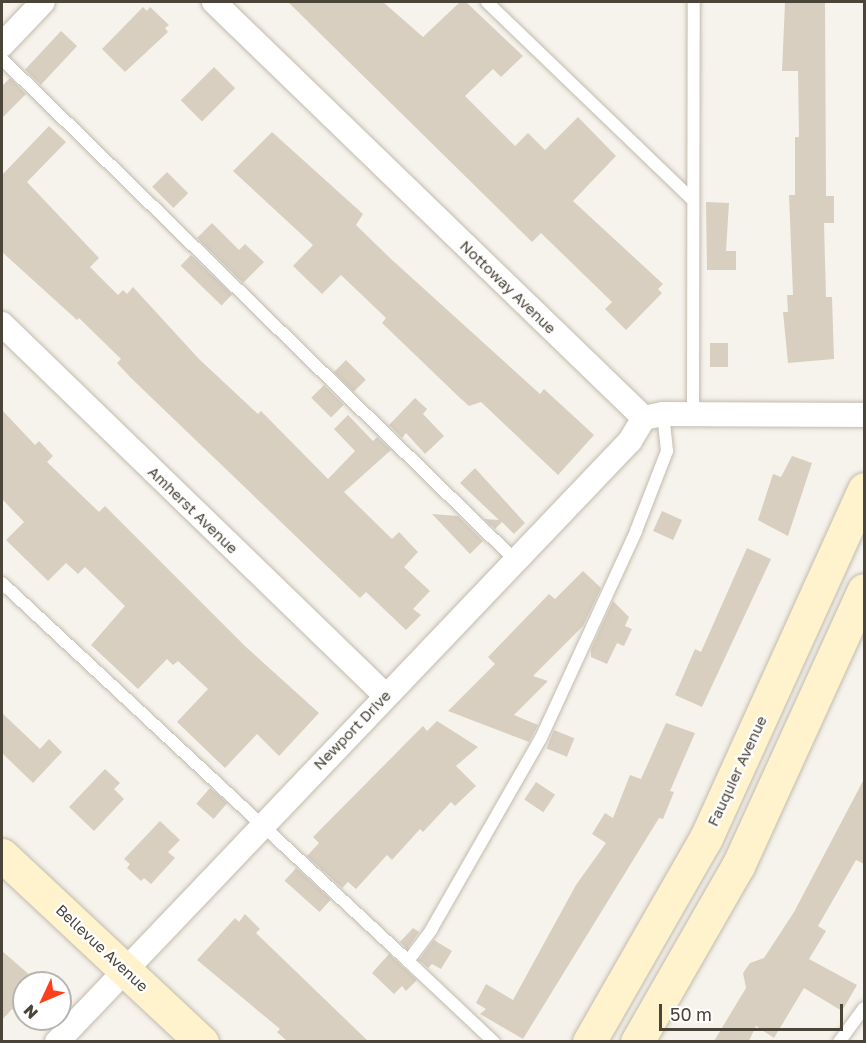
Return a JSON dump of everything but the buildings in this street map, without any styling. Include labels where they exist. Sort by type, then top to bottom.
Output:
[{"type":"street","points":[[2,45],[42,2]]},
{"type":"street","name":"Nottoway Avenue","points":[[214,2],[654,416]]},
{"type":"street","name":"Amherst Avenue","points":[[2,324],[385,695]]},
{"type":"street","points":[[654,416],[693,414],[864,415]]},
{"type":"street","name":"Newport Drive","points":[[57,1041],[262,823],[517,562],[654,416]]},
{"type":"street","name":"Fauquier Avenue","points":[[589,1041],[706,838],[864,489]]},
{"type":"street","points":[[637,1041],[738,866],[864,590]]},
{"type":"street","name":"Bellevue Avenue","points":[[2,855],[202,1041]]},
{"type":"lane","points":[[487,2],[692,199]]},
{"type":"lane","points":[[693,414],[694,2]]},
{"type":"lane","points":[[2,59],[517,562]]},
{"type":"lane","points":[[408,961],[431,930],[541,738],[636,531],[667,451],[654,416]]},
{"type":"lane","points":[[2,583],[494,1041]]},
{"type":"lane","points":[[838,1041],[864,1008]]}]
